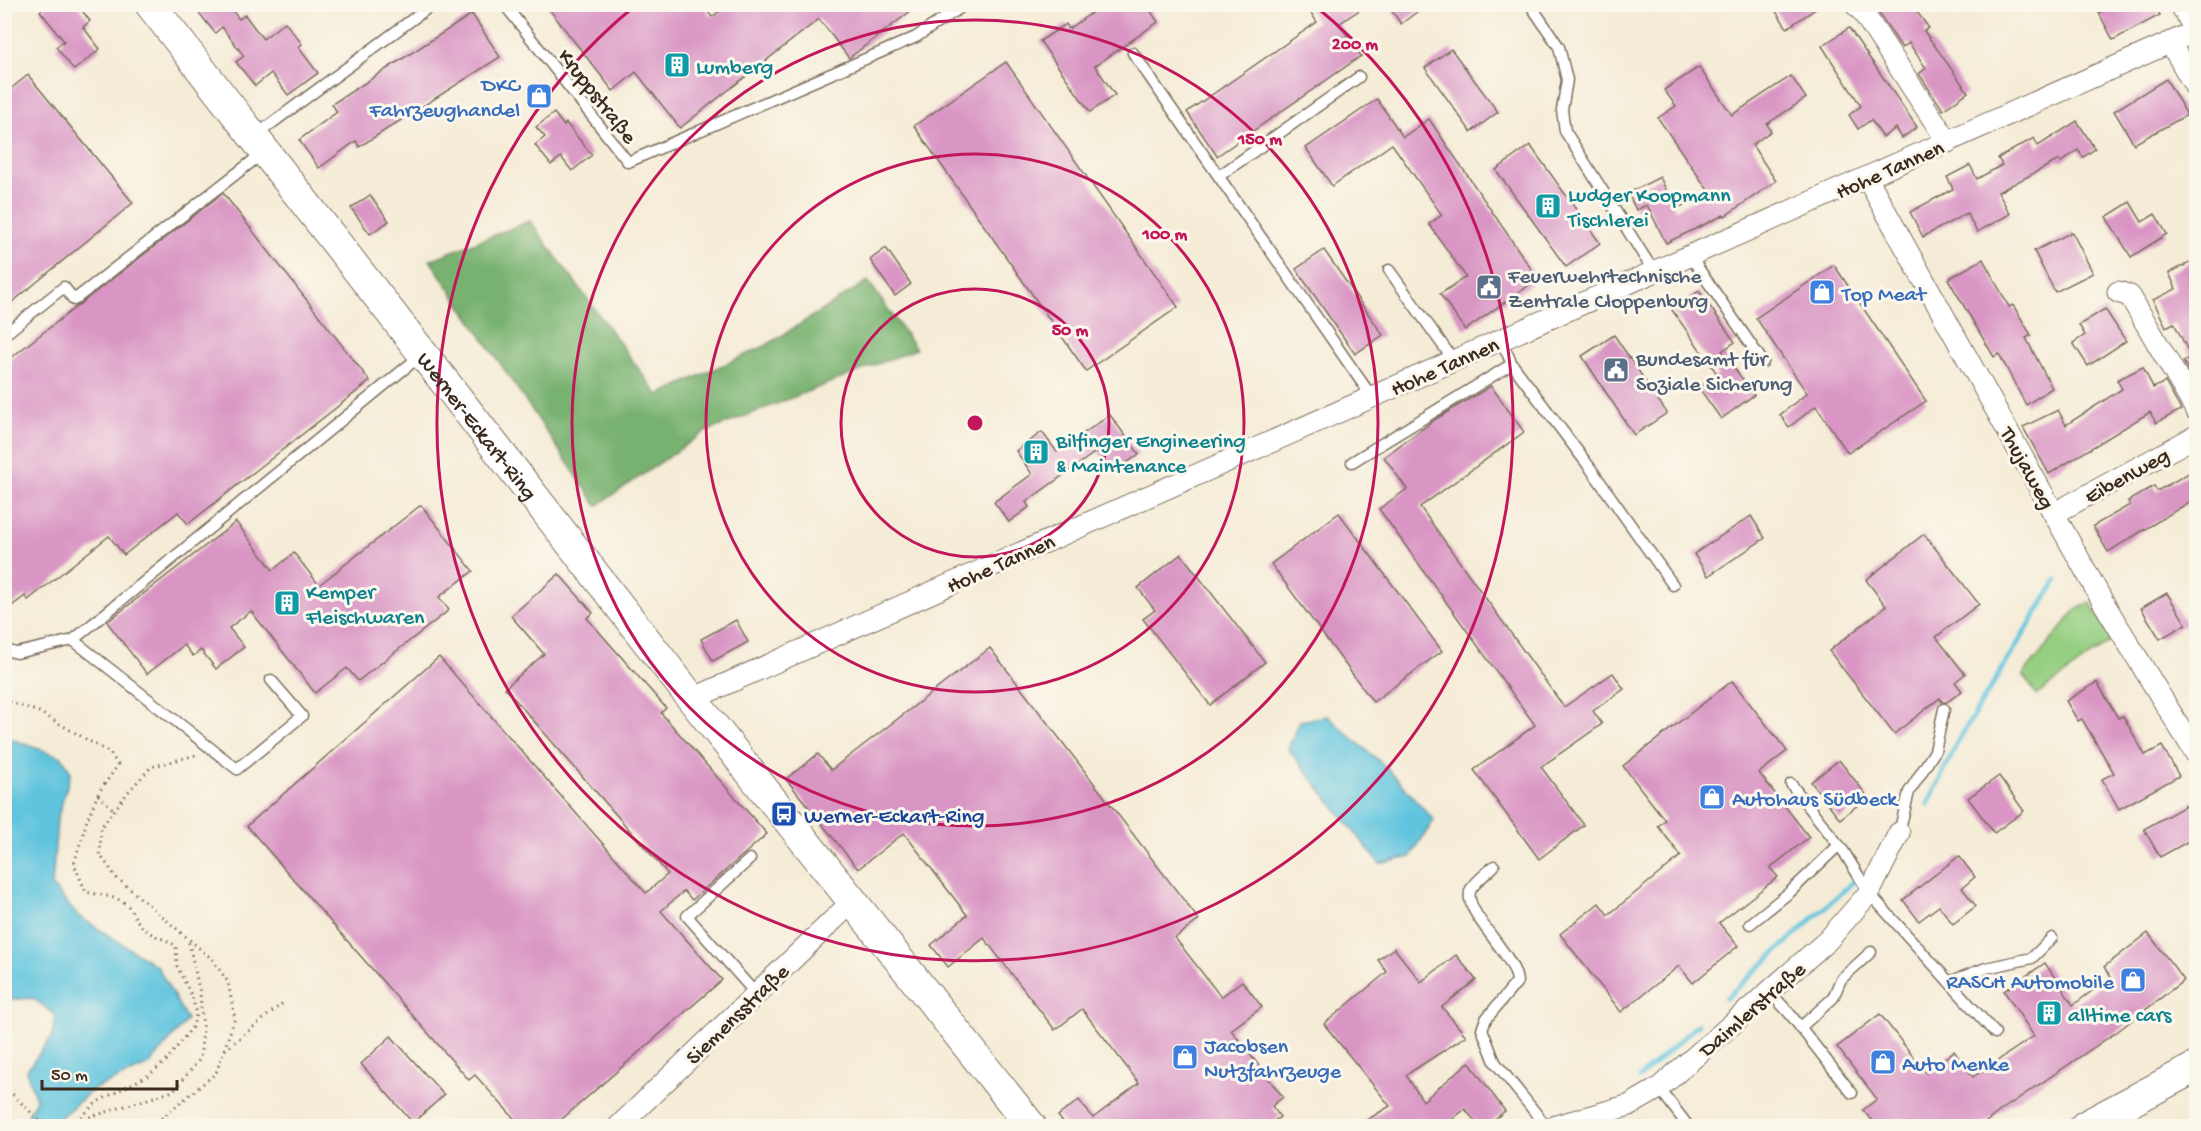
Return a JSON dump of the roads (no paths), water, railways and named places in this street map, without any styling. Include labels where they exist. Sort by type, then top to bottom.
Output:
[{"type":"street","name":"Werner-Eckart-Ring","points":[[150,4],[692,699],[854,900],[1031,1126]]},
{"type":"street","points":[[1855,4],[1862,11],[1948,142]]},
{"type":"street","points":[[2180,4],[2196,31]]},
{"type":"street","name":"Hohe Tannen","points":[[692,699],[2196,31]]},
{"type":"street","points":[[2171,44],[2196,88]]},
{"type":"street","name":"Thujaweg","points":[[1867,178],[2103,602],[2196,754]]},
{"type":"street","points":[[2118,292],[2130,296],[2196,410]]},
{"type":"street","name":"Eibenweg","points":[[2055,513],[2196,436]]},
{"type":"street","name":"Daimlerstraße","points":[[1556,1126],[1630,1105],[1659,1088],[1828,940],[1869,893],[1899,833]]},
{"type":"street","name":"Siemensstraße","points":[[619,1126],[854,900]]},
{"type":"street","points":[[2085,1126],[2196,1066]]},
{"type":"lane","points":[[4,335],[64,287],[74,300],[259,144],[433,4]]},
{"type":"lane","name":"Kruppstraße","points":[[504,4],[628,162],[916,37],[966,4]]},
{"type":"lane","points":[[1530,4],[1559,46],[1567,80],[1562,110],[1565,131],[1654,272]]},
{"type":"lane","points":[[1133,53],[1372,397]]},
{"type":"lane","points":[[1219,176],[1359,78]]},
{"type":"lane","points":[[1690,256],[1762,362]]},
{"type":"lane","points":[[1389,270],[1454,361]]},
{"type":"lane","points":[[1501,340],[1512,364],[1591,469],[1673,585]]},
{"type":"lane","points":[[4,650],[17,653],[73,640],[423,354]]},
{"type":"lane","points":[[1352,462],[1512,364]]},
{"type":"lane","points":[[73,640],[237,769],[302,717],[271,680]]},
{"type":"lane","points":[[1899,833],[1910,792],[1935,751],[1944,709]]},
{"type":"lane","points":[[1791,784],[1839,845],[1869,893],[1995,1033]]},
{"type":"lane","points":[[1750,924],[1790,892],[1839,845]]},
{"type":"lane","points":[[750,859],[687,916],[756,993]]},
{"type":"lane","points":[[1494,866],[1471,889],[1469,901],[1479,920],[1500,945],[1517,973],[1517,982],[1486,1019],[1482,1029],[1495,1062],[1546,1126]]},
{"type":"lane","points":[[1948,982],[1986,968],[2032,958],[2052,938]]},
{"type":"lane","points":[[1801,1027],[1833,998],[1841,979],[1871,952]]},
{"type":"lane","points":[[1770,992],[1801,1027],[1852,1093]]},
{"type":"lane","points":[[1659,1088],[1688,1126]]},
{"type":"water","points":[[1327,716],[1386,767],[1434,820],[1410,857],[1380,864],[1288,749],[1300,721]]},
{"type":"water","points":[[5,737],[62,757],[71,772],[57,820],[52,886],[78,916],[157,966],[187,1020],[149,1065],[94,1089],[50,1126],[23,1126],[36,1099],[26,1071],[52,1037],[55,1015],[33,998],[5,1000]]},
{"type":"waterway","points":[[1928,804],[1959,739],[2057,580]]},
{"type":"waterway","points":[[1726,998],[1855,880]]},
{"type":"waterway","points":[[1639,1078],[1698,1024]]},
{"type":"place","name":"Lumberg","points":[[677,65]]},
{"type":"place","name":"DKC Fahrzeughandel","points":[[539,96]]},
{"type":"place","name":"Ludger Koopmann Tischlerei","points":[[1548,206]]},
{"type":"place","name":"Feuerwehrtechnische Zentrale Cloppenburg","points":[[1489,287]]},
{"type":"place","name":"Top Meat","points":[[1822,292]]},
{"type":"place","name":"Bundesamt für Soziale Sicherung","points":[[1616,370]]},
{"type":"place","name":"Bilfinger Engineering & Maintenance","points":[[1036,452]]},
{"type":"place","name":"Kemper Fleischwaren","points":[[287,603]]},
{"type":"place","name":"Autohaus Südbeck","points":[[1712,797]]},
{"type":"place","name":"Werner-Eckart-Ring","points":[[784,814]]},
{"type":"place","name":"RASCH Automobile","points":[[2133,980]]},
{"type":"place","name":"alltime cars","points":[[2049,1013]]},
{"type":"place","name":"Jacobsen Nutzfahrzeuge","points":[[1185,1057]]},
{"type":"place","name":"Auto Menke","points":[[1883,1062]]}]
